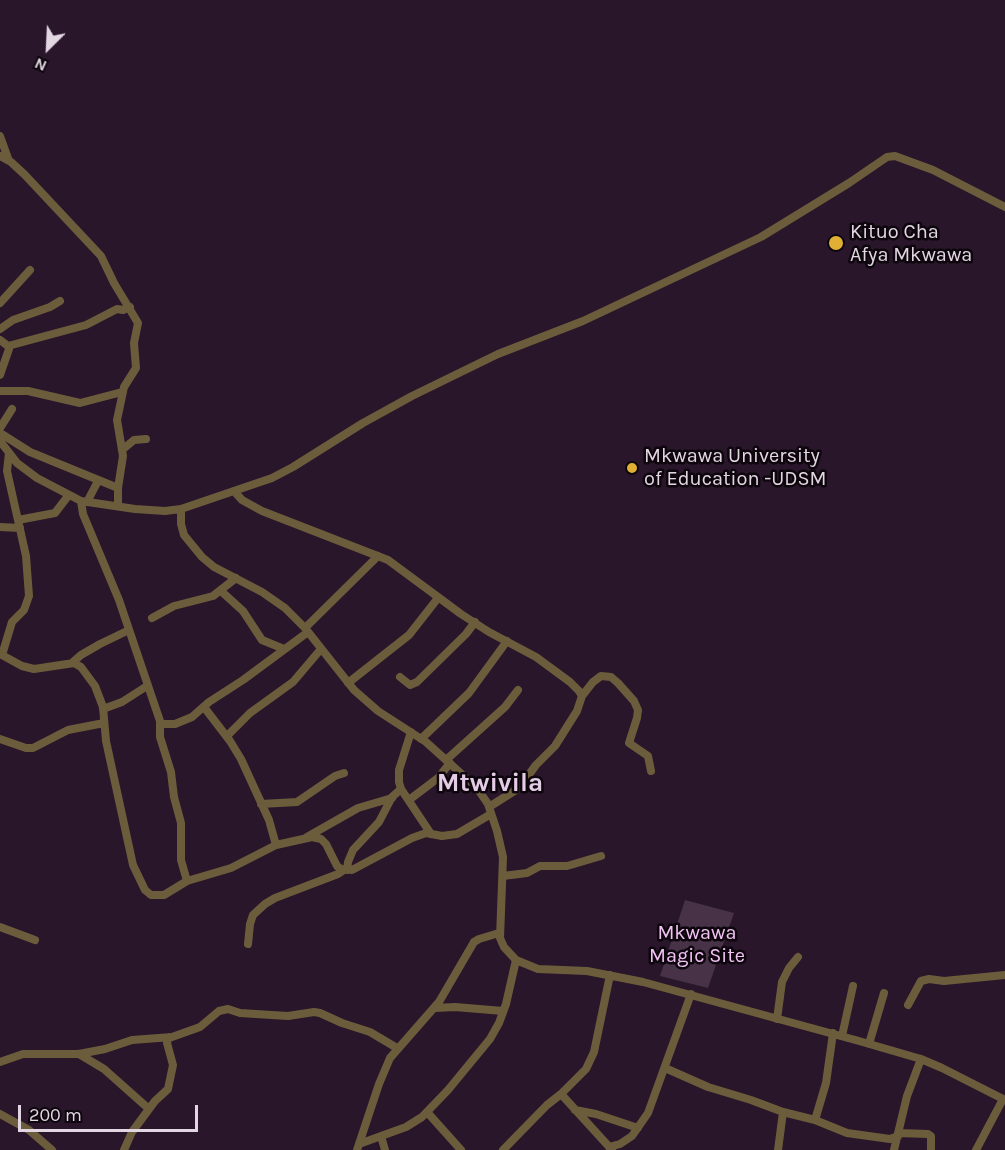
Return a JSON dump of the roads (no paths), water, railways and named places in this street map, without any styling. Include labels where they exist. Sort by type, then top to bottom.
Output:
[{"type":"street","points":[[0,136],[9,161]]},
{"type":"street","points":[[0,156],[32,182],[101,256],[138,323],[134,343],[137,363],[134,374],[122,392],[117,420],[122,450],[118,506]]},
{"type":"street","points":[[0,441],[17,463],[68,496],[84,502],[118,506],[165,511],[181,509],[272,478],[390,407],[498,354],[584,321],[761,237],[887,157],[895,156],[933,170],[1005,207]]},
{"type":"street","points":[[0,303],[30,270]]},
{"type":"street","points":[[0,329],[13,320],[50,307],[60,301]]},
{"type":"street","points":[[8,346],[86,325],[117,309],[123,310],[130,307]]},
{"type":"street","points":[[0,340],[8,346]]},
{"type":"street","points":[[0,375],[7,358],[8,346]]},
{"type":"street","points":[[0,391],[28,391],[80,403],[122,392]]},
{"type":"street","points":[[0,428],[12,409]]},
{"type":"street","points":[[0,433],[30,452],[118,488]]},
{"type":"street","points":[[122,450],[134,440],[146,439]]},
{"type":"street","points":[[9,453],[8,478],[26,556],[29,596],[24,610],[12,622],[1,655],[22,666],[34,669],[73,662],[90,649],[129,630]]},
{"type":"street","points":[[98,481],[84,502],[83,514],[119,600],[160,724],[161,745],[171,772],[174,797],[181,823],[182,860],[187,881]]},
{"type":"street","points":[[234,491],[242,500],[262,511],[398,566],[438,598],[536,657],[570,682],[582,696]]},
{"type":"street","points":[[0,527],[55,513],[68,496]]},
{"type":"street","points":[[181,509],[181,524],[188,542],[209,564],[273,599],[307,630],[348,683],[378,711],[421,739],[477,788],[490,811],[503,858],[499,933],[504,947],[516,960],[538,969],[610,975],[691,994],[736,1009],[833,1033],[921,1059],[1004,1100],[976,1150]]},
{"type":"street","points":[[160,724],[183,722],[284,649],[307,630],[378,556]]},
{"type":"street","points":[[152,618],[174,606],[203,600],[221,591],[236,578]]},
{"type":"street","points":[[221,591],[243,612],[262,640],[284,649]]},
{"type":"street","points":[[348,683],[409,635],[438,598]]},
{"type":"street","points":[[400,677],[410,685],[417,682],[466,634],[475,622]]},
{"type":"street","points":[[421,739],[469,693],[507,641]]},
{"type":"street","points":[[227,736],[250,713],[293,682],[321,649]]},
{"type":"street","points":[[73,662],[81,667],[95,686],[103,709],[106,741],[124,831],[133,865],[145,890],[151,895],[157,896],[170,892],[187,881],[231,868],[276,845],[312,837],[321,839],[337,866],[346,870]]},
{"type":"street","points":[[248,944],[253,915],[275,898],[361,866],[412,838],[431,834],[450,836],[457,834],[490,811],[519,788],[536,765],[555,746],[571,723],[582,696],[601,676],[611,677],[618,682],[634,701],[638,710],[629,743],[648,756],[651,771]]},
{"type":"street","points":[[103,709],[118,704],[147,686]]},
{"type":"street","points":[[409,800],[438,778],[448,762],[505,707],[518,690]]},
{"type":"street","points":[[204,707],[227,736],[241,759],[272,828],[276,845]]},
{"type":"street","points":[[0,739],[26,748],[33,748],[68,730],[104,723]]},
{"type":"street","points":[[411,732],[399,770],[399,782],[401,789],[431,834]]},
{"type":"street","points":[[261,804],[297,802],[335,776],[344,773]]},
{"type":"street","points":[[346,870],[353,850],[379,822],[392,798],[401,789]]},
{"type":"street","points":[[306,838],[314,831],[352,811],[392,798]]},
{"type":"street","points":[[502,876],[527,873],[540,866],[567,866],[601,856]]},
{"type":"street","points":[[0,927],[35,940]]},
{"type":"street","points":[[358,1147],[390,1058],[435,1008],[474,942],[499,933]]},
{"type":"street","points":[[777,1019],[782,982],[798,957]]},
{"type":"street","points":[[358,1147],[406,1127],[427,1112],[448,1090],[490,1039],[503,1011],[516,960]]},
{"type":"street","points":[[503,1150],[590,1063],[610,975]]},
{"type":"street","points":[[908,1005],[921,981],[1005,975]]},
{"type":"street","points":[[842,1036],[853,986]]},
{"type":"street","points":[[869,1044],[884,993]]},
{"type":"street","points":[[561,1094],[611,1149],[632,1136],[648,1113],[691,994]]},
{"type":"street","points":[[435,1008],[455,1007],[503,1011]]},
{"type":"street","points":[[0,1062],[23,1054],[79,1054],[105,1049],[132,1040],[169,1037],[200,1027],[224,1009],[240,1013],[288,1016],[314,1012],[370,1032],[397,1048]]},
{"type":"street","points":[[815,1120],[826,1083],[833,1033]]},
{"type":"street","points":[[124,1150],[132,1132],[154,1101],[166,1093],[170,1084],[173,1065],[167,1043],[169,1037]]},
{"type":"street","points":[[79,1054],[104,1069],[149,1109]]},
{"type":"street","points":[[894,1150],[907,1096],[921,1059]]},
{"type":"street","points":[[665,1068],[690,1081],[856,1135],[890,1139],[899,1134],[928,1134],[931,1136],[931,1149]]},
{"type":"street","points":[[575,1110],[596,1114],[638,1128]]},
{"type":"street","points":[[427,1112],[460,1150]]},
{"type":"street","points":[[777,1150],[783,1112]]},
{"type":"street","points":[[0,1114],[29,1130],[52,1150]]},
{"type":"street","points":[[381,1136],[385,1150]]},
{"type":"place","name":"Kituo Cha Afya Mkwawa","points":[[836,243]]},
{"type":"place","name":"Mkwawa University of Education -UDSM","points":[[632,468]]},
{"type":"district","name":"Mtwivila","points":[[490,784]]},
{"type":"park label","name":"Mkwawa Magic Site","points":[[697,944]]}]
